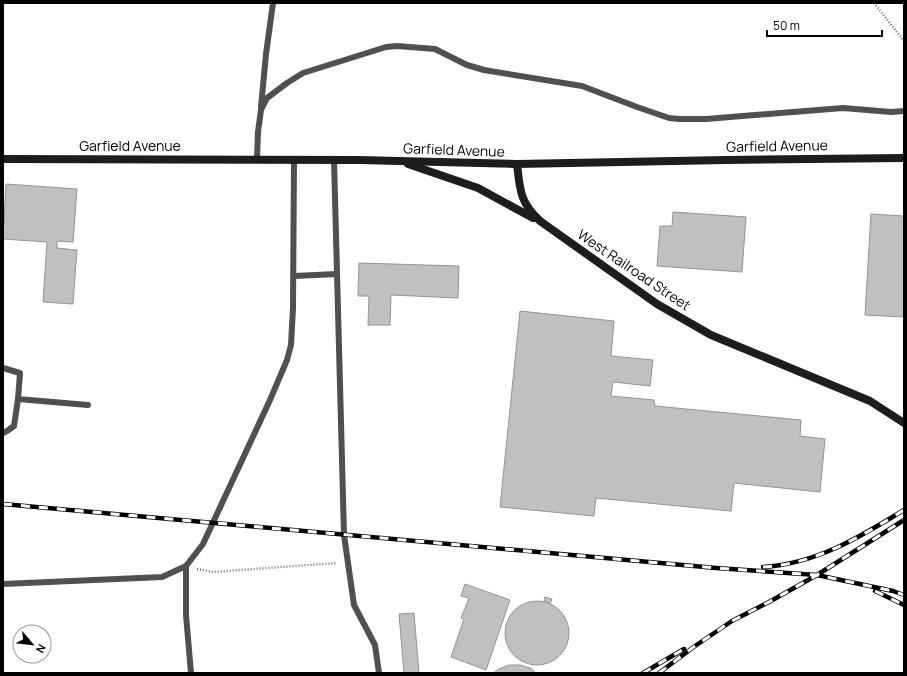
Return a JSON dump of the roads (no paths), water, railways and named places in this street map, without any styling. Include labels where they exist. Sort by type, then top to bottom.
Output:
[{"type":"street","name":"Garfield Avenue","points":[[3,159],[257,159],[517,164],[904,158]]},
{"type":"street","points":[[398,161],[478,188],[540,221]]},
{"type":"street","name":"West Railroad Street","points":[[517,164],[521,194],[526,206],[540,221],[657,304],[711,335],[870,400],[904,423]]},
{"type":"lane","points":[[257,159],[258,132],[266,54],[273,3]]},
{"type":"lane","points":[[261,109],[267,98],[287,83],[304,73],[386,47],[397,46],[435,49],[468,65],[484,70],[582,86],[669,118],[706,119],[843,108],[895,112],[904,111]]},
{"type":"lane","points":[[3,584],[162,577],[186,566],[203,544],[270,400],[287,360],[291,345],[294,276],[294,160]]},
{"type":"lane","points":[[334,160],[344,535],[354,605],[375,645],[379,673]]},
{"type":"lane","points":[[294,276],[337,274]]},
{"type":"lane","points":[[3,368],[20,373],[14,426],[3,433]]},
{"type":"lane","points":[[18,399],[88,405]]},
{"type":"lane","points":[[186,566],[186,615],[191,673]]},
{"type":"railway","points":[[3,504],[716,568],[817,575],[893,591],[904,595]]},
{"type":"railway","points":[[763,567],[801,561],[837,548],[904,510]]},
{"type":"railway","points":[[659,673],[732,621],[817,575],[904,520]]},
{"type":"railway","points":[[875,591],[904,605]]},
{"type":"railway","points":[[643,673],[684,649]]}]
